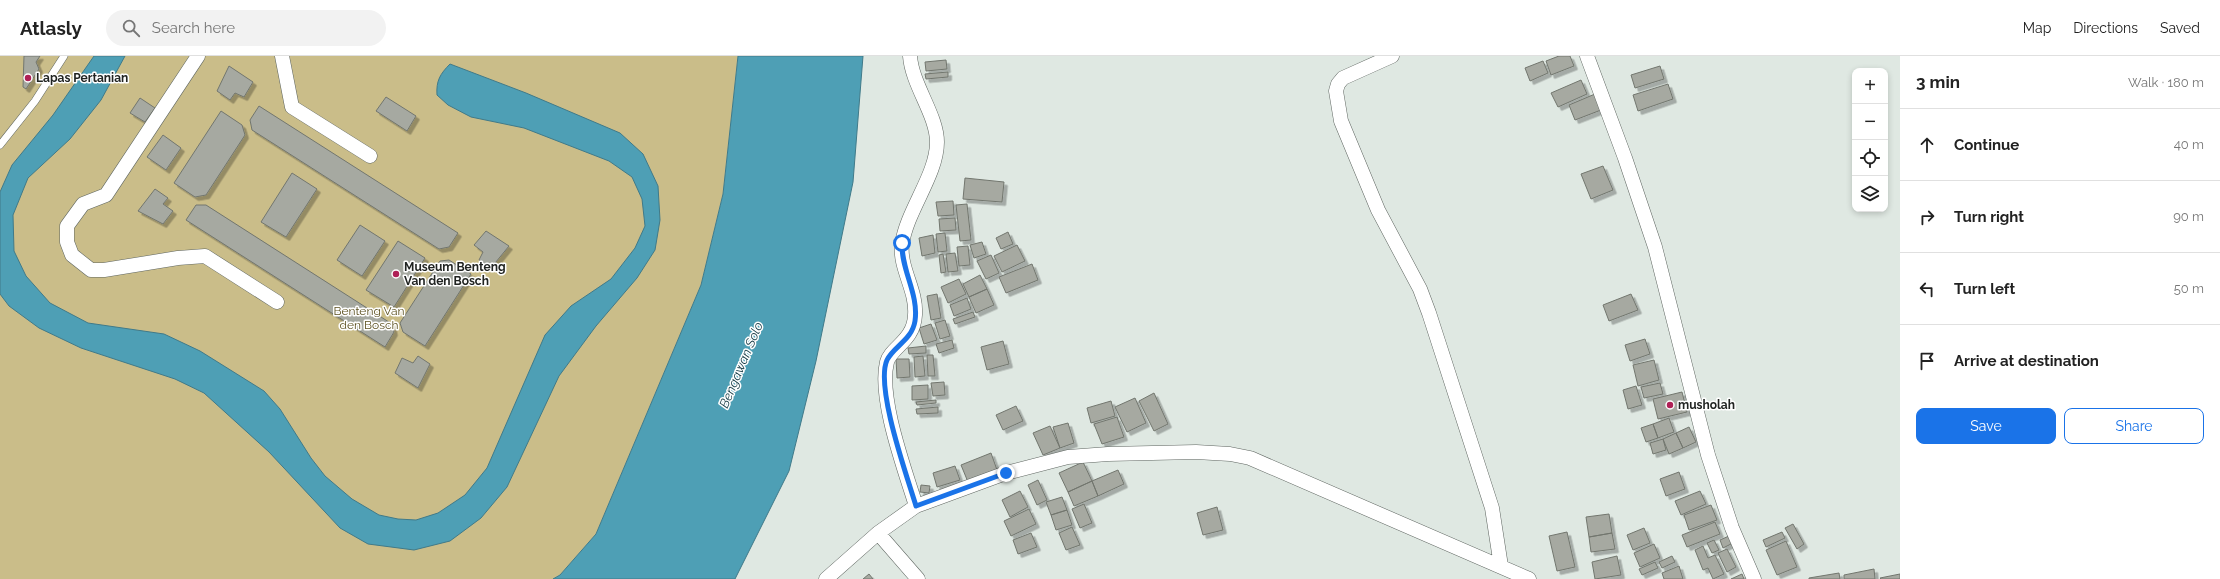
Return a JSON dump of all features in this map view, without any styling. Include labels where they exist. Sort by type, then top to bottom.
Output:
[{"type":"street","points":[[198,56],[106,195],[83,204],[74,214],[67,226],[67,242],[72,255],[90,270],[104,270],[178,258],[205,256],[277,302]]},
{"type":"street","points":[[282,56],[292,107],[370,156]]},
{"type":"street","points":[[910,56],[917,84],[936,131],[937,143],[933,165],[913,210],[902,243],[902,255],[916,308],[915,322],[905,342],[887,360],[885,370],[889,413],[916,506]]},
{"type":"street","points":[[1392,56],[1343,78],[1338,84],[1336,91],[1341,121],[1378,210],[1420,290],[1429,313],[1492,508],[1501,566]]},
{"type":"street","points":[[1586,56],[1625,158],[1655,246],[1708,455],[1732,528],[1754,579]]},
{"type":"street","points":[[826,579],[878,533],[916,506],[1006,473],[1068,457],[1116,454],[1230,454],[1250,458],[1529,579]]},
{"type":"street","points":[[878,533],[918,579]]},
{"type":"lane","points":[[0,145],[35,101],[64,56]]},
{"type":"green space","name":"Benteng Van den Bosch","points":[[0,56],[738,56],[723,194],[701,285],[596,534],[560,575],[553,579],[0,579]]},
{"type":"water","points":[[94,56],[125,56],[101,100],[70,139],[28,178],[13,215],[14,251],[26,276],[50,303],[88,323],[164,334],[200,351],[264,391],[280,409],[311,458],[325,476],[352,499],[379,515],[398,519],[416,520],[438,513],[465,495],[487,468],[545,335],[571,306],[611,279],[635,248],[645,226],[642,199],[632,177],[609,161],[524,128],[471,117],[448,105],[437,95],[437,86],[441,75],[450,64],[526,93],[620,133],[643,154],[658,186],[660,220],[655,250],[637,278],[596,326],[559,376],[507,487],[481,518],[450,541],[414,550],[368,544],[340,528],[269,452],[204,393],[175,379],[81,348],[39,328],[9,306],[0,294],[0,192],[12,165],[53,115]]},
{"type":"water","name":"Bengawan Solo","points":[[738,56],[863,56],[853,182],[816,361],[789,471],[735,579],[553,579],[560,575],[596,534],[701,285],[723,194]]},
{"type":"building","name":"Lapas Pertanian","points":[[24,56],[40,56],[36,62],[39,69],[26,89],[23,87]]},
{"type":"building","points":[[1559,56],[1570,56],[1574,66],[1551,75],[1546,61]]},
{"type":"building","points":[[946,60],[947,69],[926,71],[925,62]]},
{"type":"building","points":[[1543,61],[1548,73],[1530,81],[1525,68]]},
{"type":"building","points":[[229,66],[253,82],[244,97],[235,93],[230,100],[217,91]]},
{"type":"building","points":[[1660,66],[1664,79],[1635,88],[1631,75]]},
{"type":"building","points":[[948,72],[948,77],[926,79],[925,74]]},
{"type":"building","points":[[1581,80],[1587,94],[1558,107],[1551,93]]},
{"type":"building","points":[[1668,84],[1673,99],[1638,111],[1633,95]]},
{"type":"building","points":[[1595,94],[1601,110],[1575,120],[1569,105]]},
{"type":"building","points":[[386,97],[416,116],[407,131],[376,111]]},
{"type":"building","points":[[140,98],[155,108],[145,122],[130,113]]},
{"type":"building","points":[[259,106],[458,233],[449,247],[439,249],[252,130],[250,120]]},
{"type":"building","points":[[221,111],[242,125],[245,135],[206,195],[195,197],[174,183]]},
{"type":"building","points":[[163,135],[181,148],[166,170],[147,157]]},
{"type":"building","points":[[1603,166],[1613,190],[1591,199],[1581,174]]},
{"type":"building","points":[[292,173],[317,189],[286,237],[261,222]]},
{"type":"building","points":[[965,178],[1004,182],[1002,202],[963,199]]},
{"type":"building","points":[[155,189],[168,198],[163,204],[173,211],[163,224],[138,211]]},
{"type":"building","points":[[953,201],[954,215],[938,216],[936,202]]},
{"type":"building","points":[[967,204],[971,240],[960,241],[956,205]]},
{"type":"building","points":[[196,205],[206,205],[392,324],[394,332],[385,347],[186,220]]},
{"type":"building","points":[[955,218],[956,230],[940,231],[939,219]]},
{"type":"building","points":[[360,225],[385,241],[362,276],[337,260]]},
{"type":"building","points":[[486,231],[509,246],[491,268],[479,260],[483,252],[474,245]]},
{"type":"building","points":[[1008,232],[1013,244],[1001,249],[996,238]]},
{"type":"building","points":[[945,233],[947,251],[938,252],[936,234]]},
{"type":"building","points":[[933,235],[935,253],[922,256],[919,238]]},
{"type":"building","name":"Museum Benteng Van den Bosch","points":[[398,241],[425,258],[394,307],[366,290]]},
{"type":"building","points":[[982,242],[986,254],[974,258],[970,245]]},
{"type":"building","points":[[1017,245],[1025,261],[1002,272],[994,256]]},
{"type":"building","points":[[968,246],[970,265],[959,266],[957,247]]},
{"type":"building","points":[[955,253],[958,271],[948,272],[946,254]]},
{"type":"building","points":[[943,254],[946,272],[941,273],[939,255]]},
{"type":"building","points":[[991,255],[999,273],[986,279],[977,261]]},
{"type":"building","points":[[449,260],[471,274],[425,346],[403,332],[400,323],[440,261]]},
{"type":"building","points":[[1032,264],[1038,280],[1006,293],[999,277]]},
{"type":"building","points":[[980,275],[987,289],[969,297],[963,284]]},
{"type":"building","points":[[959,279],[966,294],[948,303],[941,287]]},
{"type":"building","points":[[987,289],[994,305],[976,313],[969,297]]},
{"type":"building","points":[[937,294],[941,318],[931,320],[927,296]]},
{"type":"building","points":[[1631,294],[1638,310],[1609,321],[1603,305]]},
{"type":"building","points":[[967,298],[971,309],[954,316],[950,305]]},
{"type":"building","points":[[973,312],[975,317],[955,324],[953,319]]},
{"type":"building","points":[[945,320],[950,336],[940,339],[935,323]]},
{"type":"building","points":[[931,324],[937,340],[924,344],[919,328]]},
{"type":"building","points":[[1645,339],[1650,354],[1630,361],[1625,345]]},
{"type":"building","points":[[952,340],[954,348],[939,353],[936,344]]},
{"type":"building","points":[[1003,341],[1009,364],[987,370],[981,347]]},
{"type":"building","points":[[926,346],[926,353],[909,354],[908,348]]},
{"type":"building","points":[[927,355],[933,355],[935,376],[928,376]]},
{"type":"building","points":[[418,356],[430,364],[418,388],[395,373],[402,358],[413,363]]},
{"type":"building","points":[[923,356],[925,376],[915,377],[914,357]]},
{"type":"building","points":[[896,359],[909,359],[910,377],[897,378]]},
{"type":"building","points":[[1654,360],[1659,380],[1638,386],[1633,365]]},
{"type":"building","points":[[944,382],[945,395],[933,396],[931,383]]},
{"type":"building","points":[[1660,383],[1663,394],[1644,398],[1641,387]]},
{"type":"building","points":[[928,385],[928,399],[912,400],[912,386]]},
{"type":"building","points":[[1636,386],[1642,405],[1628,409],[1623,390]]},
{"type":"building","name":"musholah","points":[[1682,392],[1687,412],[1658,419],[1653,399]]},
{"type":"building","points":[[1154,393],[1168,424],[1154,431],[1139,401]]},
{"type":"building","points":[[1135,398],[1146,423],[1127,432],[1115,407]]},
{"type":"building","points":[[936,400],[936,403],[917,405],[916,402]]},
{"type":"building","points":[[1111,401],[1115,416],[1091,423],[1087,408]]},
{"type":"building","points":[[1016,406],[1023,421],[1003,430],[996,415]]},
{"type":"building","points":[[938,407],[938,413],[917,414],[916,409]]},
{"type":"building","points":[[1117,417],[1124,437],[1102,444],[1094,424]]},
{"type":"building","points":[[1669,418],[1674,432],[1658,438],[1653,424]]},
{"type":"building","points":[[1068,423],[1074,443],[1060,448],[1053,427]]},
{"type":"building","points":[[1653,424],[1658,438],[1646,442],[1641,428]]},
{"type":"building","points":[[1050,426],[1060,448],[1043,455],[1033,433]]},
{"type":"building","points":[[1689,427],[1696,442],[1683,448],[1676,433]]},
{"type":"building","points":[[1676,433],[1683,448],[1669,454],[1663,439]]},
{"type":"building","points":[[1663,439],[1666,450],[1653,454],[1650,443]]},
{"type":"building","points":[[991,453],[997,470],[968,482],[961,465]]},
{"type":"building","points":[[1083,462],[1092,481],[1068,492],[1059,473]]},
{"type":"building","points":[[955,466],[960,480],[937,487],[933,473]]},
{"type":"building","points":[[1118,470],[1124,484],[1098,496],[1092,481]]},
{"type":"building","points":[[1679,472],[1685,489],[1666,496],[1660,479]]},
{"type":"building","points":[[1038,480],[1047,500],[1037,505],[1028,485]]},
{"type":"building","points":[[1092,481],[1098,496],[1074,506],[1068,492]]},
{"type":"building","points":[[921,485],[930,486],[929,493],[920,492]]},
{"type":"building","points":[[1020,491],[1028,507],[1010,517],[1002,500]]},
{"type":"building","points":[[1700,491],[1706,504],[1681,515],[1675,501]]},
{"type":"building","points":[[1062,497],[1067,510],[1051,515],[1046,502]]},
{"type":"building","points":[[1084,504],[1092,523],[1080,528],[1072,509]]},
{"type":"building","points":[[1711,505],[1717,520],[1689,530],[1684,515]]},
{"type":"building","points":[[1217,507],[1223,530],[1203,535],[1197,513]]},
{"type":"building","points":[[1029,509],[1036,524],[1011,536],[1004,521]]},
{"type":"building","points":[[1067,510],[1072,525],[1056,530],[1051,515]]},
{"type":"building","points":[[1609,514],[1612,533],[1589,537],[1586,517]]},
{"type":"building","points":[[1715,522],[1720,534],[1687,547],[1682,535]]},
{"type":"building","points":[[1793,524],[1804,544],[1797,549],[1785,528]]},
{"type":"building","points":[[1072,527],[1080,545],[1066,550],[1059,533]]},
{"type":"building","points":[[1644,528],[1650,543],[1633,550],[1627,535]]},
{"type":"building","points":[[1567,532],[1575,567],[1557,571],[1549,536]]},
{"type":"building","points":[[1782,532],[1785,538],[1766,547],[1763,540]]},
{"type":"building","points":[[1031,533],[1037,547],[1018,554],[1013,540]]},
{"type":"building","points":[[1612,533],[1615,549],[1591,552],[1589,537]]},
{"type":"building","points":[[1729,536],[1733,543],[1723,548],[1720,540]]},
{"type":"building","points":[[1714,540],[1719,550],[1712,553],[1707,543]]},
{"type":"building","points":[[1786,541],[1797,567],[1777,575],[1766,550]]},
{"type":"building","points":[[1654,544],[1660,558],[1640,567],[1634,553]]},
{"type":"building","points":[[1703,546],[1708,558],[1715,555],[1724,574],[1713,579],[1708,568],[1703,570],[1695,550]]},
{"type":"building","points":[[1727,549],[1736,567],[1727,572],[1718,553]]},
{"type":"building","points":[[1617,556],[1621,575],[1595,579],[1592,562]]},
{"type":"building","points":[[1672,556],[1675,562],[1662,568],[1659,562]]},
{"type":"building","points":[[1655,562],[1658,568],[1642,575],[1639,569]]},
{"type":"building","points":[[1679,566],[1683,579],[1664,579],[1662,573]]},
{"type":"building","points":[[1874,569],[1875,579],[1844,579],[1844,575]]},
{"type":"building","points":[[1839,573],[1840,579],[1809,579],[1809,578]]},
{"type":"building","points":[[869,574],[873,579],[863,579]]},
{"type":"building","points":[[1742,574],[1744,579],[1731,579]]},
{"type":"building","points":[[1900,574],[1900,579],[1880,578]]},
{"type":"place","name":"Lapas Pertanian","points":[[28,78]]},
{"type":"place","name":"Museum Benteng Van den Bosch","points":[[396,274]]},
{"type":"place","name":"musholah","points":[[1670,405]]},
{"type":"route","points":[[902,243],[904,265],[916,308],[915,322],[905,342],[887,360],[885,370],[889,413],[916,506],[1006,473]]}]
